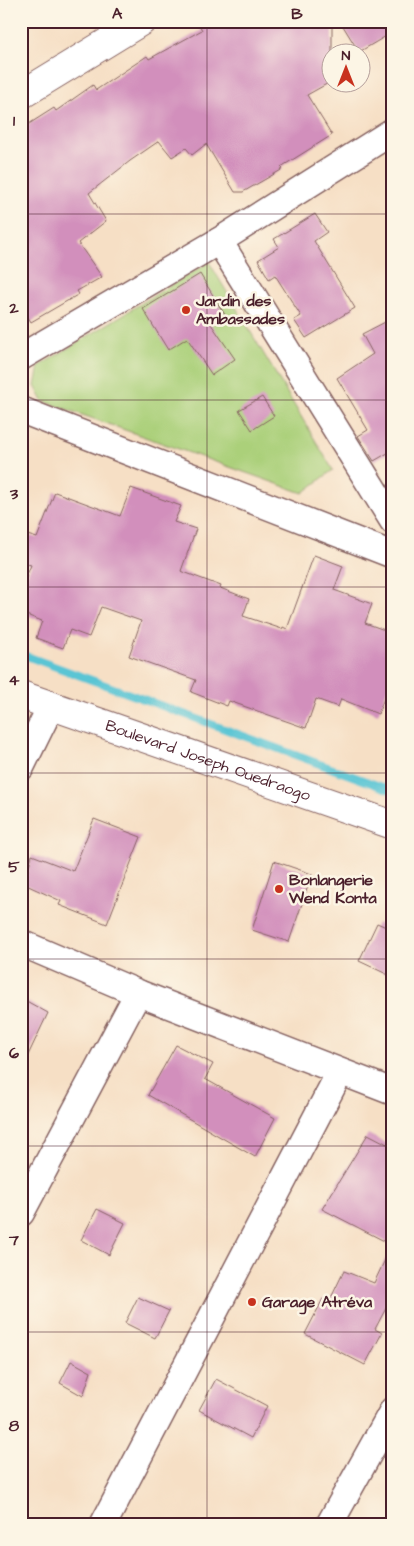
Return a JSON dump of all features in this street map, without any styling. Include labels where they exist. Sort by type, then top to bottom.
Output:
[{"type":"street","points":[[21,95],[142,21]]},
{"type":"street","points":[[21,357],[219,241],[393,131]]},
{"type":"street","points":[[219,241],[393,521]]},
{"type":"street","points":[[21,410],[393,555]]},
{"type":"street","name":"Boulevard Joseph Ouedraogo","points":[[21,695],[393,825]]},
{"type":"street","points":[[21,767],[51,706]]},
{"type":"street","points":[[21,943],[138,993],[393,1092]]},
{"type":"street","points":[[21,1213],[138,993]]},
{"type":"street","points":[[103,1525],[340,1072]]},
{"type":"street","points":[[329,1525],[393,1410]]},
{"type":"green space","points":[[209,262],[333,470],[303,493],[43,401],[35,386],[39,366]]},
{"type":"building","points":[[197,21],[332,21],[332,42],[322,42],[322,87],[307,95],[332,135],[281,167],[283,169],[243,192],[235,192],[206,144],[192,155],[186,148],[172,157],[159,141],[89,193],[106,221],[78,243],[102,277],[77,291],[79,294],[31,322],[21,306],[21,129],[54,108],[56,111],[93,85],[96,90],[147,56],[149,59],[202,30]]},
{"type":"building","points":[[340,21],[393,21],[393,32],[372,44],[372,42],[353,42]]},
{"type":"building","points":[[315,214],[327,232],[314,241],[355,308],[306,338],[294,320],[301,316],[275,275],[269,279],[258,260],[279,247],[274,239]]},
{"type":"building","points":[[200,274],[225,315],[211,324],[235,359],[212,375],[187,338],[168,350],[143,309]]},
{"type":"building","points":[[393,318],[393,450],[374,461],[358,436],[368,430],[337,378],[373,354],[362,334]]},
{"type":"building","points":[[262,397],[274,416],[252,430],[239,410]]},
{"type":"building","points":[[131,488],[181,506],[174,522],[196,529],[181,571],[249,599],[243,616],[287,629],[314,555],[343,566],[334,590],[372,604],[365,623],[393,633],[393,675],[378,714],[341,699],[338,707],[316,699],[306,728],[229,701],[227,706],[191,692],[196,680],[129,656],[141,621],[101,607],[89,637],[70,630],[63,648],[36,638],[42,621],[21,613],[21,590],[31,565],[21,562],[21,533],[37,538],[55,492],[120,516]]},
{"type":"building","points":[[94,819],[141,837],[107,924],[59,905],[61,901],[24,884],[32,855],[73,871]]},
{"type":"building","points":[[274,861],[312,874],[289,942],[252,930]]},
{"type":"building","points":[[377,923],[393,930],[393,977],[359,961]]},
{"type":"building","points":[[21,998],[48,1013],[21,1070]]},
{"type":"building","points":[[176,1045],[213,1064],[205,1079],[275,1118],[255,1157],[148,1095]]},
{"type":"building","points":[[368,1134],[393,1147],[393,1295],[375,1329],[382,1333],[365,1365],[305,1334],[323,1299],[329,1302],[344,1271],[374,1283],[392,1245],[322,1209]]},
{"type":"building","points":[[97,1209],[125,1223],[109,1255],[81,1240]]},
{"type":"building","points":[[138,1297],[169,1311],[155,1338],[125,1323]]},
{"type":"building","points":[[71,1361],[91,1372],[83,1396],[60,1383]]},
{"type":"building","points":[[216,1379],[267,1406],[251,1438],[199,1410]]},
{"type":"waterway","points":[[21,654],[393,791]]},
{"type":"place","name":"Jardin des Ambassades","points":[[186,310]]},
{"type":"place","name":"Bonlangerie Wend Konta","points":[[279,889]]},
{"type":"place","name":"Garage Atréva","points":[[252,1302]]}]
